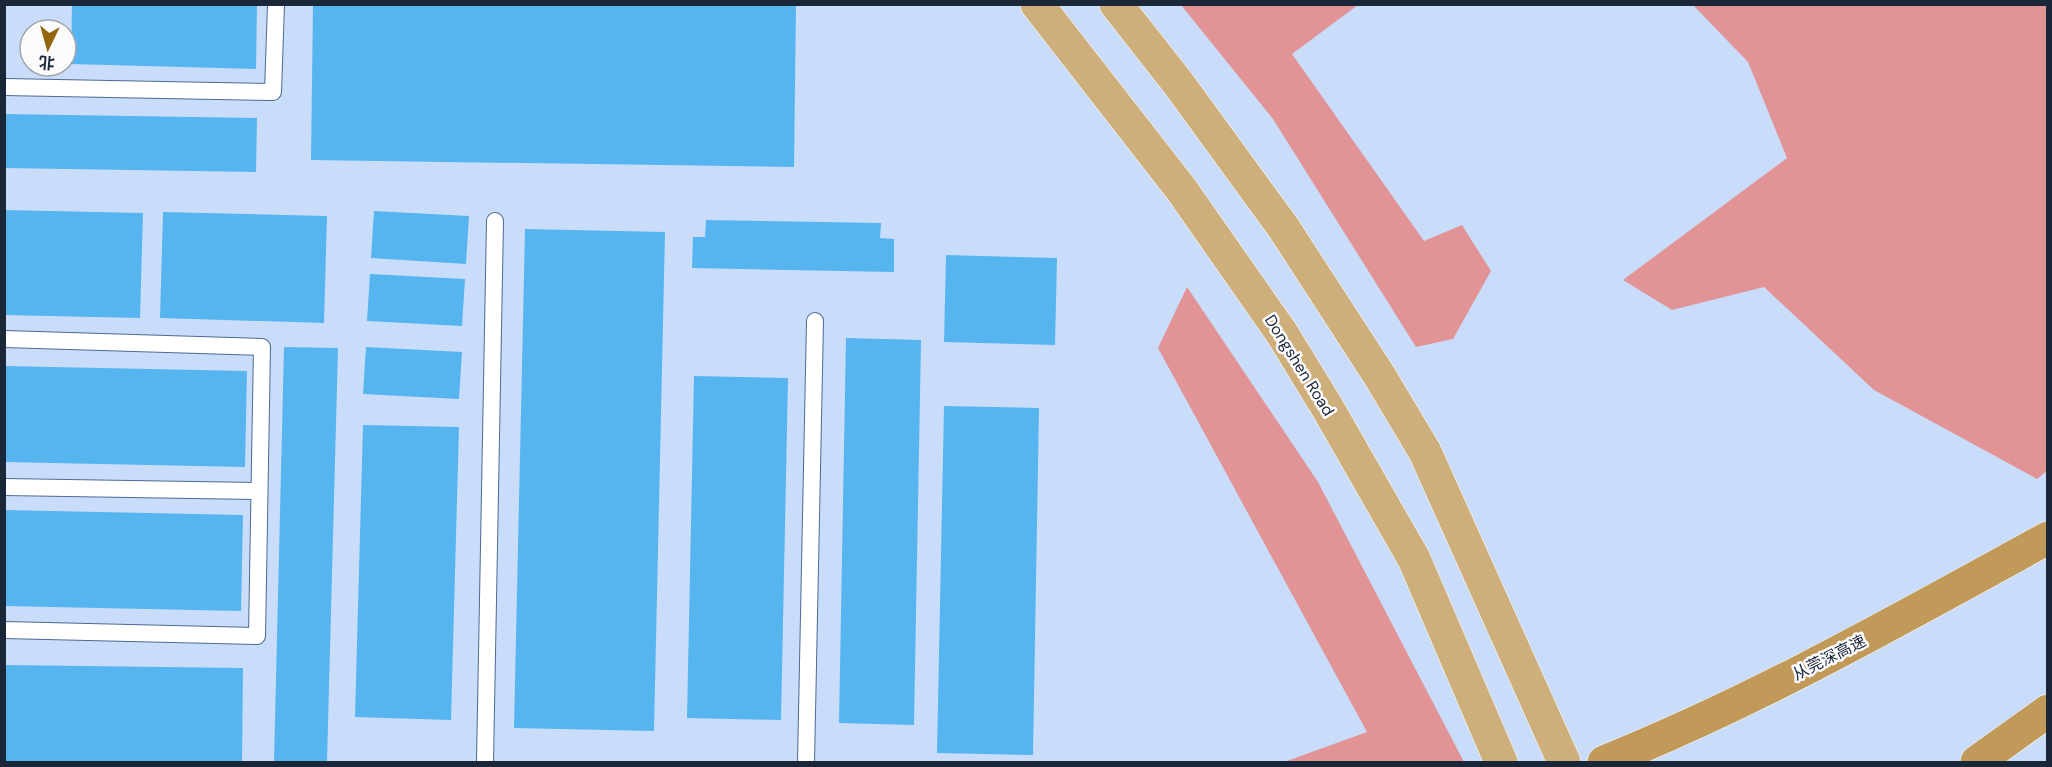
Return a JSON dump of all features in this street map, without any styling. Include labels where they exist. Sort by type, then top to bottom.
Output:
[{"type":"highway","name":"Dongshen Road","points":[[1037,4],[1134,127],[1200,216],[1281,332],[1327,407],[1414,559],[1501,762]]},
{"type":"highway","points":[[1116,4],[1178,83],[1277,218],[1344,319],[1425,452],[1564,762]]},
{"type":"highway","name":"从莞深高速","points":[[1604,762],[1731,705],[1849,648],[2048,538]]},
{"type":"highway","points":[[1977,762],[2048,711]]},
{"type":"lane","points":[[4,87],[273,92],[276,4]]},
{"type":"lane","points":[[485,762],[495,221]]},
{"type":"lane","points":[[806,762],[815,321]]},
{"type":"lane","points":[[4,339],[262,347],[257,636],[4,630]]},
{"type":"lane","points":[[4,487],[260,491]]},
{"type":"shaded area","points":[[1181,5],[1358,5],[1292,54],[1424,241],[1462,225],[1491,271],[1453,339],[1416,347],[1273,119]]},
{"type":"shaded area","points":[[1693,5],[2047,5],[2047,471],[2037,479],[1874,390],[1764,287],[1672,310],[1623,280],[1787,158],[1748,62]]},
{"type":"shaded area","points":[[1187,287],[1318,482],[1464,762],[1284,762],[1367,732],[1158,348]]},
{"type":"building","points":[[72,4],[257,4],[256,69],[78,64],[78,18],[72,18]]},
{"type":"building","points":[[313,4],[796,4],[794,167],[311,160]]},
{"type":"building","points":[[4,114],[257,118],[256,172],[4,168]]},
{"type":"building","points":[[4,210],[143,213],[140,318],[4,315]]},
{"type":"building","points":[[374,211],[469,216],[466,264],[371,258]]},
{"type":"building","points":[[163,212],[327,216],[324,323],[160,318]]},
{"type":"building","points":[[706,220],[881,223],[880,238],[894,239],[894,272],[692,268],[693,237],[705,237]]},
{"type":"building","points":[[525,229],[665,232],[654,731],[514,728]]},
{"type":"building","points":[[946,255],[1057,258],[1055,345],[944,342]]},
{"type":"building","points":[[370,274],[465,279],[462,326],[367,321]]},
{"type":"building","points":[[846,338],[921,340],[914,725],[839,723]]},
{"type":"building","points":[[284,347],[338,348],[327,762],[274,762]]},
{"type":"building","points":[[366,347],[462,352],[459,399],[363,394]]},
{"type":"building","points":[[4,366],[247,371],[245,467],[4,462]]},
{"type":"building","points":[[694,376],[788,378],[781,720],[687,718]]},
{"type":"building","points":[[944,406],[1039,408],[1033,755],[937,753]]},
{"type":"building","points":[[363,425],[459,427],[451,720],[355,717]]},
{"type":"building","points":[[4,510],[243,515],[241,611],[4,606]]},
{"type":"building","points":[[4,665],[243,668],[242,762],[4,762]]}]
